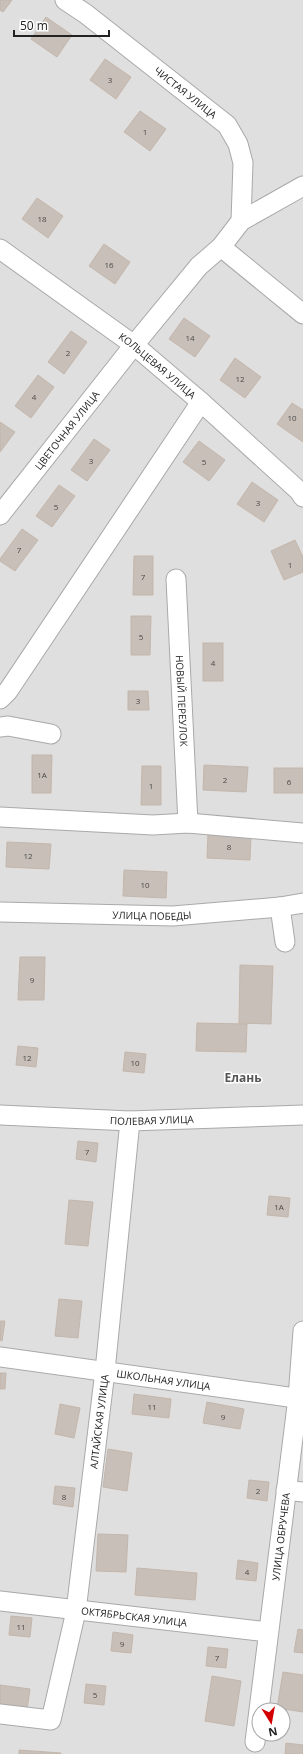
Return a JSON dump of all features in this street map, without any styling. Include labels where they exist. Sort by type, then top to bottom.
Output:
[{"type":"street","name":"ЧИСТАЯ УЛИЦА","points":[[65,0],[86,14],[227,125],[238,144],[243,163],[241,221]]},
{"type":"street","points":[[241,221],[303,186]]},
{"type":"street","name":"ЦВЕТОЧНАЯ УЛИЦА","points":[[0,515],[134,345],[200,266],[221,247],[241,221]]},
{"type":"street","points":[[221,247],[303,314]]},
{"type":"street","name":"КОЛЬЦЕВАЯ УЛИЦА","points":[[0,249],[134,345],[202,402],[299,491],[303,497]]},
{"type":"street","points":[[0,699],[8,691],[202,402]]},
{"type":"street","name":"НОВЫЙ ПЕРЕУЛОК","points":[[176,579],[188,823]]},
{"type":"street","points":[[0,727],[8,726],[51,734]]},
{"type":"street","points":[[0,818],[153,825],[188,823],[303,833]]},
{"type":"street","name":"УЛИЦА ПОБЕДЫ","points":[[0,912],[173,916],[303,904]]},
{"type":"street","points":[[280,907],[285,942]]},
{"type":"street","name":"ПОЛЕВАЯ УЛИЦА","points":[[0,1115],[130,1121],[303,1116]]},
{"type":"street","name":"АЛТАЙСКАЯ УЛИЦА","points":[[0,1714],[51,1720],[76,1611],[105,1371],[130,1121]]},
{"type":"street","name":"УЛИЦА ОБРУЧЕВА","points":[[260,1702],[268,1632],[294,1491],[303,1331]]},
{"type":"street","name":"ШКОЛЬНАЯ УЛИЦА","points":[[0,1357],[300,1398]]},
{"type":"street","name":"ОКТЯБРЬСКАЯ УЛИЦА","points":[[0,1601],[76,1611],[268,1632]]},
{"type":"shaded area","points":[[0,0],[303,0],[303,1754],[0,1754]]},
{"type":"building","points":[[0,0],[12,0],[3,12],[0,10]]},
{"type":"building","points":[[46,17],[72,35],[57,57],[31,39]]},
{"type":"building","points":[[105,59],[131,77],[116,99],[90,80]]},
{"type":"building","points":[[140,111],[166,129],[150,151],[124,132]]},
{"type":"building","points":[[37,198],[63,216],[48,238],[22,219]]},
{"type":"building","points":[[104,244],[130,262],[115,284],[89,266]]},
{"type":"building","points":[[184,318],[210,336],[195,357],[169,339]]},
{"type":"building","points":[[71,331],[87,342],[64,374],[48,362]]},
{"type":"building","points":[[235,358],[261,377],[245,398],[220,380]]},
{"type":"building","points":[[38,375],[54,387],[31,418],[15,406]]},
{"type":"building","points":[[292,403],[303,410],[303,442],[277,424]]},
{"type":"building","points":[[0,422],[15,432],[0,452]]},
{"type":"building","points":[[94,439],[110,450],[87,481],[71,470]]},
{"type":"building","points":[[199,441],[225,460],[209,481],[183,462]]},
{"type":"building","points":[[252,482],[278,500],[264,522],[237,504]]},
{"type":"building","points":[[59,485],[75,496],[52,527],[36,516]]},
{"type":"building","points":[[22,529],[38,540],[15,571],[0,561],[0,559]]},
{"type":"building","points":[[295,540],[303,557],[303,572],[284,580],[271,551]]},
{"type":"building","points":[[134,556],[153,556],[153,595],[133,595]]},
{"type":"building","points":[[131,616],[151,616],[150,655],[131,655]]},
{"type":"building","points":[[203,643],[223,643],[223,681],[203,681]]},
{"type":"building","points":[[128,691],[148,691],[149,710],[128,710]]},
{"type":"building","points":[[32,755],[52,755],[51,793],[32,793]]},
{"type":"building","points":[[204,765],[248,767],[246,792],[203,790]]},
{"type":"building","points":[[142,766],[161,766],[161,805],[141,805]]},
{"type":"building","points":[[274,768],[303,768],[303,793],[274,793]]},
{"type":"building","points":[[208,833],[251,835],[250,860],[207,858]]},
{"type":"building","points":[[7,842],[51,844],[49,869],[6,867]]},
{"type":"building","points":[[124,870],[167,872],[166,898],[123,896]]},
{"type":"building","points":[[20,957],[45,957],[44,1000],[18,1000]]},
{"type":"building","points":[[240,965],[273,966],[271,1024],[239,1023]]},
{"type":"building","points":[[197,1023],[247,1024],[246,1052],[196,1051]]},
{"type":"building","points":[[18,1046],[38,1048],[36,1067],[16,1065]]},
{"type":"building","points":[[125,1052],[146,1054],[144,1073],[123,1071]]},
{"type":"building","points":[[78,1141],[98,1143],[96,1162],[76,1159]]},
{"type":"building","points":[[269,1196],[290,1198],[288,1217],[267,1215]]},
{"type":"building","points":[[69,1200],[93,1202],[88,1246],[65,1244]]},
{"type":"building","points":[[59,1299],[82,1301],[78,1338],[55,1336]]},
{"type":"building","points":[[0,1321],[5,1321],[2,1341],[0,1340]]},
{"type":"building","points":[[0,1373],[6,1373],[5,1389],[0,1389]]},
{"type":"building","points":[[134,1394],[171,1399],[169,1418],[132,1414]]},
{"type":"building","points":[[207,1402],[244,1409],[240,1429],[203,1423]]},
{"type":"building","points":[[60,1404],[80,1408],[74,1438],[55,1434]]},
{"type":"building","points":[[108,1449],[132,1453],[127,1491],[103,1487]]},
{"type":"building","points":[[249,1480],[269,1482],[267,1501],[247,1498]]},
{"type":"building","points":[[55,1486],[75,1488],[73,1507],[53,1504]]},
{"type":"building","points":[[98,1534],[128,1535],[126,1572],[96,1571]]},
{"type":"building","points":[[238,1560],[258,1563],[256,1581],[236,1579]]},
{"type":"building","points":[[137,1568],[197,1573],[195,1600],[135,1595]]},
{"type":"building","points":[[11,1616],[32,1618],[30,1637],[9,1635]]},
{"type":"building","points":[[298,1629],[303,1630],[303,1653],[294,1652]]},
{"type":"building","points":[[113,1632],[133,1635],[131,1653],[111,1651]]},
{"type":"building","points":[[208,1647],[228,1649],[226,1668],[206,1666]]},
{"type":"building","points":[[283,1672],[303,1675],[303,1712],[291,1710],[291,1702],[278,1702]]},
{"type":"building","points":[[212,1676],[241,1681],[234,1726],[205,1721]]},
{"type":"building","points":[[86,1684],[106,1686],[104,1705],[84,1703]]},
{"type":"building","points":[[0,1685],[30,1689],[27,1710],[0,1707]]},
{"type":"building","points":[[286,1743],[303,1745],[303,1754],[285,1754]]},
{"type":"building","points":[[19,1750],[61,1753],[61,1754],[19,1754]]},
{"type":"district","name":"Елань","points":[[243,1077]]}]
